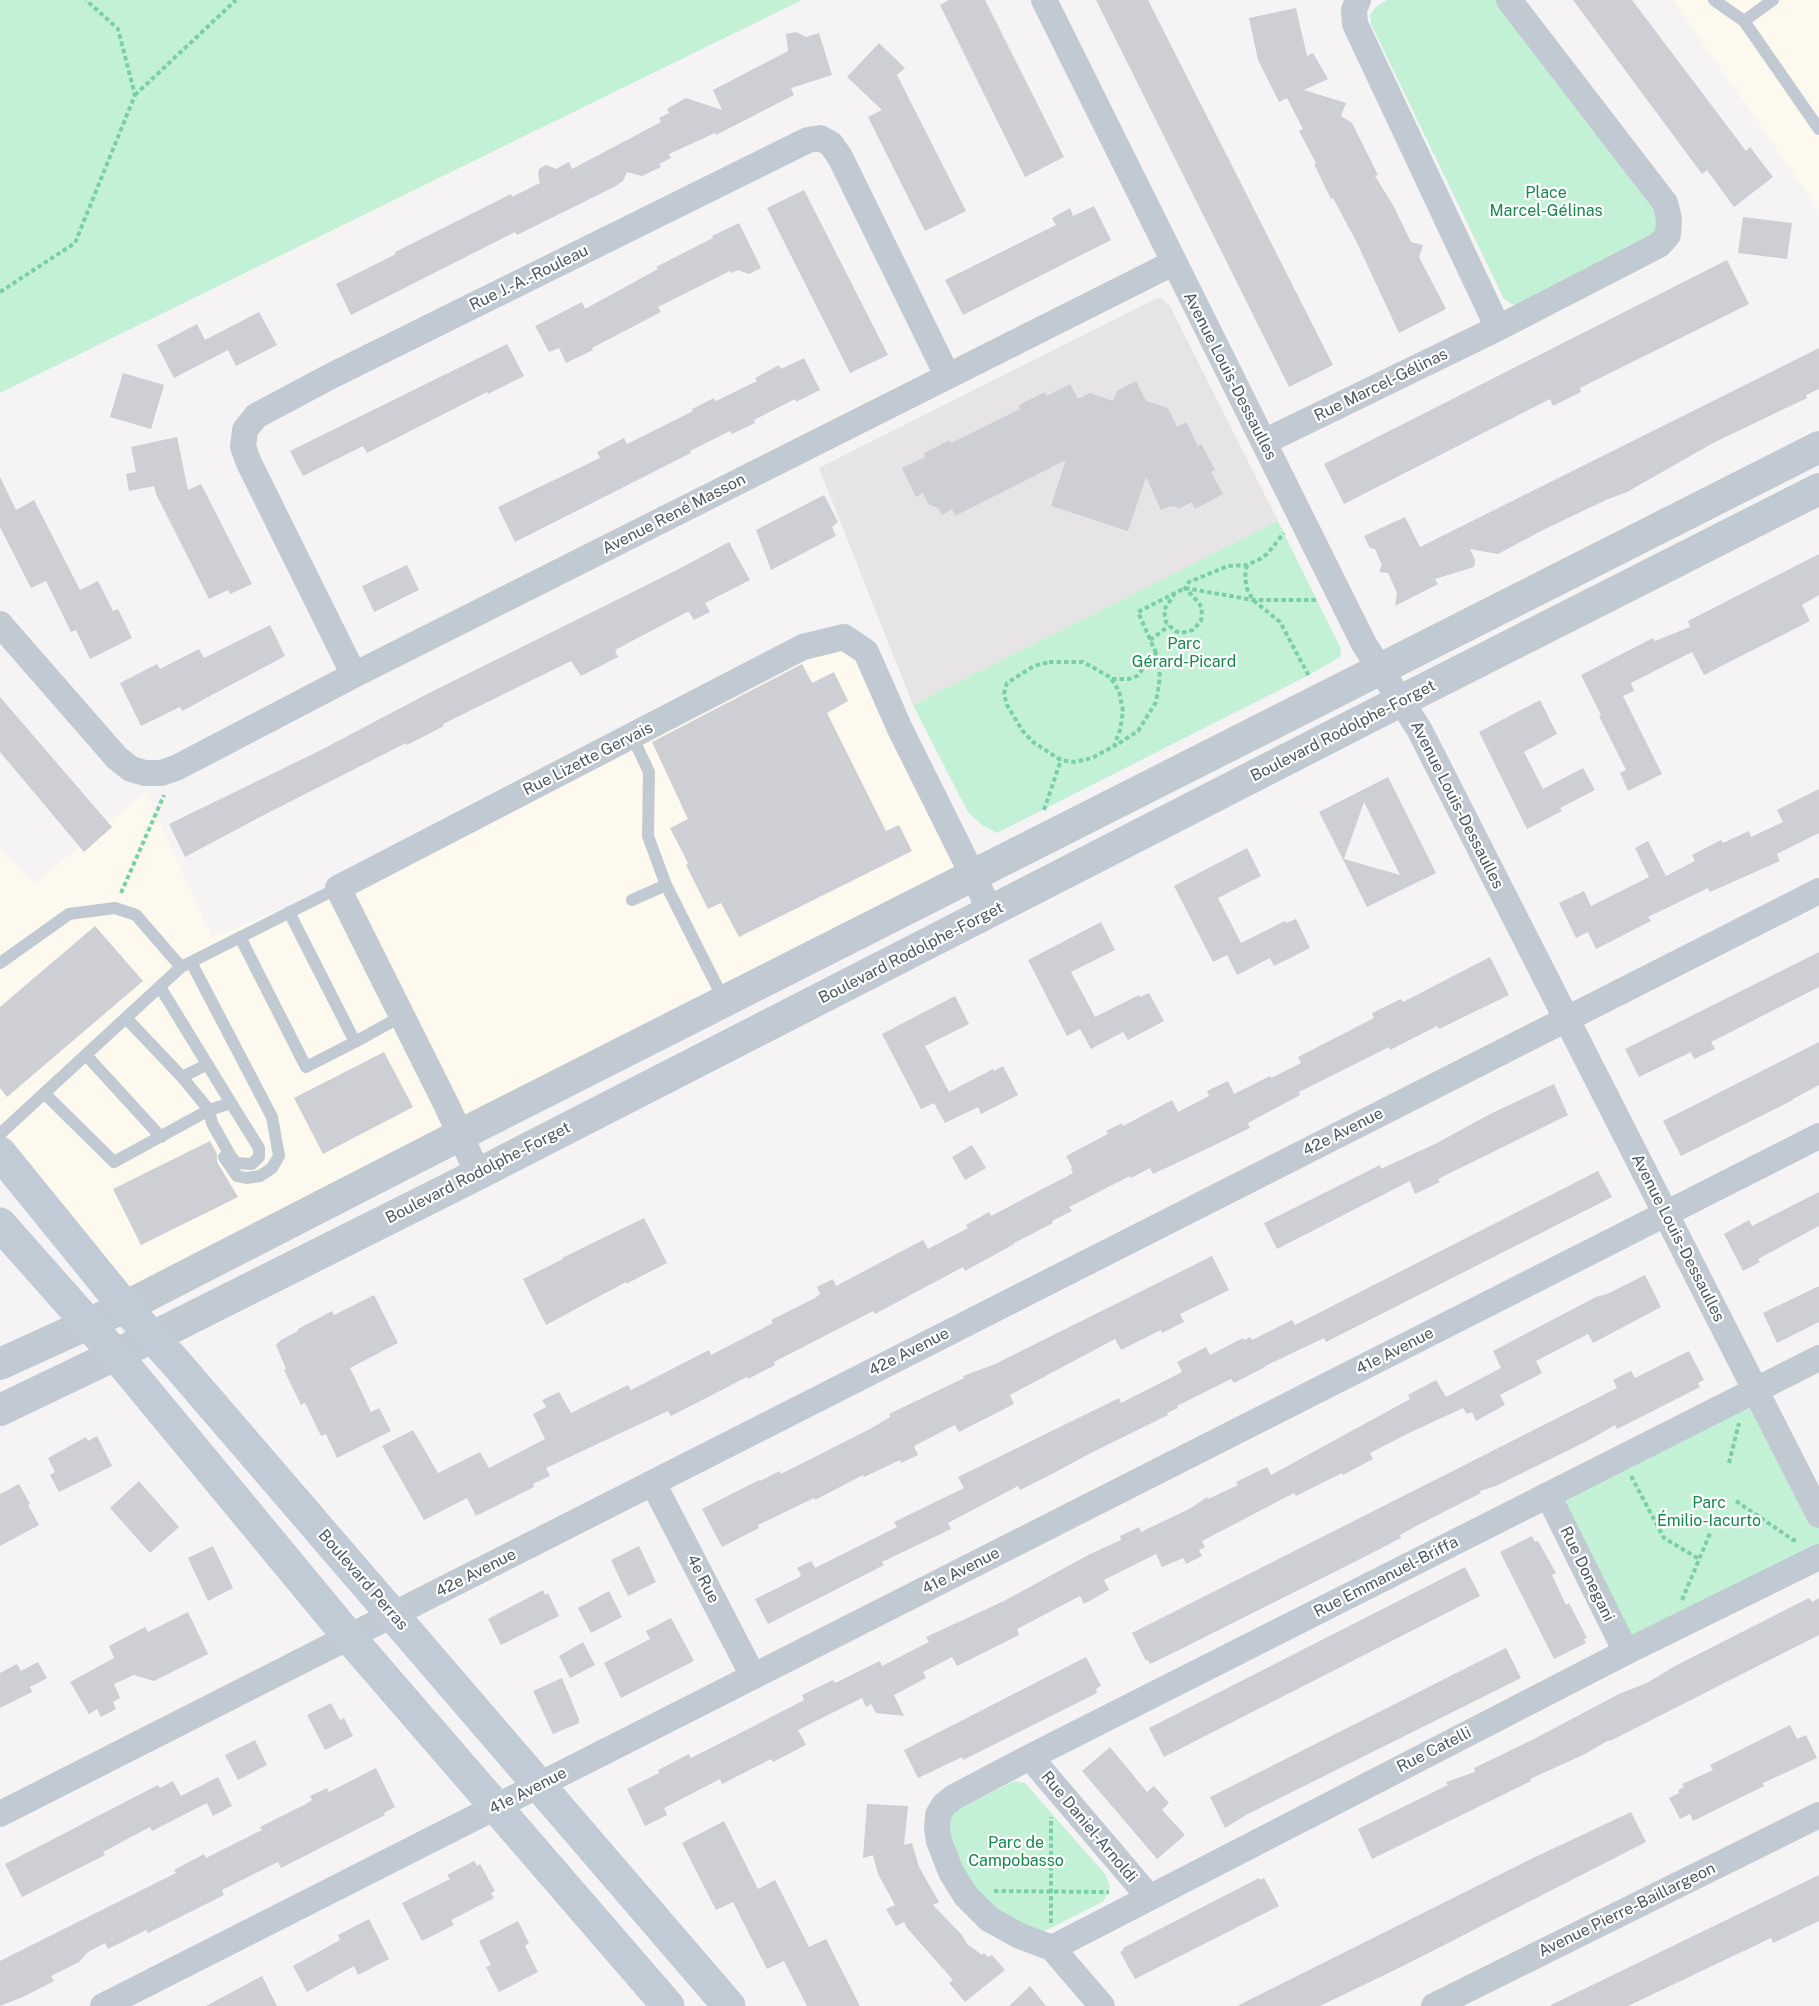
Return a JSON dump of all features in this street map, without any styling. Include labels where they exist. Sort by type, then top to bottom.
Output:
[{"type":"main road","name":"Boulevard Perras","points":[[0,1153],[125,1307],[729,2006]]},
{"type":"main road","points":[[0,1224],[115,1354],[349,1637],[668,2006]]},
{"type":"street","name":"Avenue Louis-Dessaulles","points":[[1044,0],[1364,644],[1419,729],[1819,1515]]},
{"type":"street","points":[[1358,0],[1354,10],[1355,24],[1498,328],[1659,245],[1668,235],[1669,219],[1665,203],[1509,0]]},
{"type":"street","name":"Rue J.-A.-Rouleau","points":[[354,675],[243,447],[245,430],[256,416],[322,381],[808,140],[820,138],[831,144],[840,157],[947,375]]},
{"type":"street","name":"Avenue René Masson","points":[[0,624],[117,758],[131,769],[145,773],[161,773],[176,768],[354,675],[1173,263]]},
{"type":"street","name":"Rue Marcel-Gélinas","points":[[1264,442],[1498,328]]},
{"type":"street","points":[[0,1364],[125,1307],[1819,447]]},
{"type":"street","name":"Boulevard Rodolphe-Forget","points":[[0,1410],[153,1337],[478,1174],[1819,489]]},
{"type":"street","name":"Rue Lizette Gervais","points":[[338,888],[803,647],[844,638],[866,652],[900,729],[991,912]]},
{"type":"street","points":[[338,888],[478,1174]]},
{"type":"street","name":"42e Avenue","points":[[0,1814],[1819,891]]},
{"type":"street","name":"41e Avenue","points":[[103,2006],[1819,1136]]},
{"type":"street","name":"Rue Emmanuel-Briffa","points":[[963,1891],[951,1872],[939,1841],[937,1828],[938,1815],[944,1805],[954,1797],[1819,1358]]},
{"type":"street","name":"4e Rue","points":[[652,1483],[753,1676]]},
{"type":"street","name":"Rue Donegani","points":[[1548,1495],[1626,1652]]},
{"type":"street","name":"Rue Catelli","points":[[1051,1948],[1668,1631],[1810,1549]]},
{"type":"street","name":"Rue Daniel-Arnoldi","points":[[1030,1757],[1149,1897]]},
{"type":"street","name":"Avenue Pierre-Baillargeon","points":[[1434,2006],[1819,1815]]},
{"type":"street","points":[[963,1891],[989,1918],[1020,1936],[1051,1948],[1102,2006]]},
{"type":"lane","points":[[1714,0],[1744,21],[1819,129]]},
{"type":"lane","points":[[1744,21],[1773,0]]},
{"type":"lane","points":[[632,736],[649,772],[648,836],[666,885],[725,1001]]},
{"type":"lane","points":[[632,900],[666,885]]},
{"type":"lane","points":[[0,1134],[186,964],[338,888]]},
{"type":"lane","points":[[0,963],[69,914],[115,908],[136,915],[186,964],[272,1117],[279,1156],[272,1168],[260,1176],[246,1178],[237,1176],[210,1133],[212,1124]]},
{"type":"lane","points":[[289,912],[355,1042]]},
{"type":"lane","points":[[240,937],[306,1066],[402,1016]]},
{"type":"lane","points":[[126,1018],[182,1077],[209,1110],[212,1124],[236,1163],[252,1164],[260,1157],[259,1148],[160,987]]},
{"type":"lane","points":[[86,1055],[161,1137]]},
{"type":"lane","points":[[182,1077],[206,1065]]},
{"type":"lane","points":[[45,1093],[114,1162],[209,1110],[231,1103]]},
{"type":"path","points":[[86,0],[118,29],[135,95]]},
{"type":"path","points":[[0,292],[75,243],[135,95],[236,0]]},
{"type":"path","points":[[1114,746],[1124,711],[1119,691],[1111,679],[1097,669],[1083,662],[1049,662],[1034,666],[1007,683],[1004,694],[1007,705],[1022,730],[1033,742],[1061,760],[1074,762],[1092,758],[1114,746],[1138,731],[1155,702],[1160,684],[1160,668],[1156,653],[1138,612],[1185,588],[1189,582],[1228,566],[1247,565],[1267,554],[1300,514]]},
{"type":"path","points":[[1247,565],[1245,578],[1247,589],[1253,600],[1280,622],[1321,700]]},
{"type":"path","points":[[1185,588],[1253,600],[1314,601],[1342,598]]},
{"type":"path","points":[[1176,593],[1164,610],[1166,622],[1174,631],[1187,633],[1201,621],[1202,609],[1185,588]]},
{"type":"path","points":[[1150,640],[1169,626]]},
{"type":"path","points":[[1111,679],[1129,680],[1137,676],[1156,653]]},
{"type":"path","points":[[1031,847],[1061,760]]},
{"type":"path","points":[[115,908],[176,768]]},
{"type":"path","points":[[1621,1458],[1664,1538],[1699,1559]]},
{"type":"path","points":[[1736,1501],[1810,1549]]},
{"type":"path","points":[[1668,1631],[1711,1531]]},
{"type":"path","points":[[1051,1782],[1051,1948]]},
{"type":"path","points":[[963,1891],[1107,1892],[1149,1897]]},
{"type":"shaded area","points":[[1673,0],[1819,0],[1819,210]]},
{"type":"shaded area","points":[[1157,298],[1163,299],[1170,306],[1278,521],[913,705],[819,468]]},
{"type":"shaded area","points":[[844,637],[973,876],[125,1307],[0,1158],[0,848],[35,883],[146,792],[212,937],[338,888]]},
{"type":"green space","points":[[0,0],[802,0],[0,393]]},
{"type":"green space","name":"Place Marcel-Gélinas","points":[[1387,0],[1495,0],[1652,208],[1657,222],[1656,232],[1522,306],[1504,299],[1371,24],[1370,15],[1376,7]]},
{"type":"green space","name":"Parc Gérard-Picard","points":[[1278,521],[1341,649],[1340,657],[1309,675],[997,833],[982,825],[968,812],[913,705]]},
{"type":"green space","name":"Parc Émilio-Iacurto","points":[[1754,1390],[1819,1515],[1819,1557],[1626,1652],[1548,1495]]},
{"type":"green space","name":"Parc de Campobasso","points":[[1014,1781],[1025,1783],[1105,1874],[1110,1887],[1104,1901],[1047,1930],[1036,1932],[995,1909],[971,1883],[955,1853],[949,1831],[950,1817],[954,1811]]},
{"type":"building","points":[[949,0],[985,0],[1064,157],[1025,177],[940,5]]},
{"type":"building","points":[[1096,0],[1148,0],[1333,365],[1289,387]]},
{"type":"building","points":[[1573,0],[1632,0],[1746,151],[1750,147],[1773,177],[1734,207],[1707,170],[1702,174]]},
{"type":"building","points":[[1296,8],[1307,56],[1313,53],[1328,79],[1304,90],[1346,103],[1341,116],[1352,123],[1378,175],[1375,176],[1393,205],[1411,242],[1423,245],[1419,257],[1446,309],[1399,333],[1357,243],[1333,198],[1331,199],[1314,164],[1316,163],[1299,131],[1303,129],[1287,98],[1279,102],[1258,60],[1249,18]]},
{"type":"building","points":[[796,32],[806,37],[819,33],[832,75],[791,88],[794,95],[716,135],[715,133],[669,154],[671,158],[659,164],[661,167],[642,176],[627,172],[623,181],[614,187],[517,235],[515,232],[351,315],[336,284],[511,194],[512,197],[540,183],[539,169],[546,165],[556,169],[569,162],[572,169],[661,122],[659,118],[669,113],[667,109],[686,98],[722,110],[713,90],[788,51],[786,34]]},
{"type":"building","points":[[879,43],[905,68],[897,75],[966,211],[925,231],[868,117],[882,110],[847,77]]},
{"type":"building","points":[[804,190],[888,355],[850,373],[767,208]]},
{"type":"building","points":[[1094,206],[1111,240],[963,315],[945,280],[1056,225],[1052,218],[1070,208],[1073,216]]},
{"type":"building","points":[[1743,217],[1792,223],[1787,259],[1738,253]]},
{"type":"building","points":[[739,223],[761,268],[749,274],[738,270],[731,273],[730,271],[658,307],[661,312],[566,363],[559,348],[549,352],[535,326],[582,302],[585,309],[658,269],[656,267]]},
{"type":"building","points":[[1727,260],[1749,304],[1580,388],[1581,392],[1553,406],[1550,399],[1344,504],[1324,464]]},
{"type":"building","points":[[259,312],[277,345],[236,366],[228,350],[174,378],[157,345],[197,324],[205,340]]},
{"type":"building","points":[[507,344],[524,376],[488,394],[487,392],[367,453],[363,446],[303,476],[290,451]]},
{"type":"building","points":[[1819,348],[1819,389],[1806,395],[1807,398],[1713,443],[1627,492],[1543,530],[1498,554],[1470,549],[1475,560],[1474,567],[1435,579],[1438,584],[1395,606],[1397,593],[1388,573],[1379,572],[1382,565],[1375,549],[1370,548],[1364,536],[1405,517],[1420,547]]},
{"type":"building","points":[[804,358],[820,390],[796,402],[795,399],[732,434],[730,431],[515,542],[498,507],[600,458],[597,452],[624,438],[627,444],[714,398],[716,401],[757,381],[755,378],[779,365],[781,369]]},
{"type":"building","points":[[123,373],[164,385],[151,429],[110,417]]},
{"type":"building","points":[[1136,381],[1146,401],[1168,408],[1177,427],[1186,422],[1198,446],[1201,444],[1215,470],[1211,472],[1223,494],[1195,509],[1192,502],[1180,508],[1170,506],[1161,510],[1146,477],[1128,531],[1051,506],[1066,460],[955,516],[952,509],[942,515],[938,508],[928,504],[923,493],[916,497],[902,468],[925,457],[924,453],[950,440],[951,443],[1020,409],[1019,405],[1045,392],[1047,396],[1070,384],[1078,399],[1090,393],[1113,401],[1117,391]]},
{"type":"building","points":[[177,437],[188,490],[201,484],[252,584],[230,594],[228,590],[209,599],[154,486],[129,491],[126,474],[136,472],[131,447]]},
{"type":"building","points":[[0,477],[16,510],[34,500],[80,590],[98,581],[113,611],[118,609],[132,638],[90,659],[76,630],[71,632],[46,581],[31,588],[0,527]]},
{"type":"building","points":[[824,495],[838,522],[832,527],[836,536],[771,570],[756,530]]},
{"type":"building","points":[[729,542],[750,580],[705,603],[710,612],[694,620],[687,612],[615,650],[618,657],[581,676],[571,661],[185,857],[169,824],[317,752]]},
{"type":"building","points":[[1819,554],[1819,595],[1802,605],[1810,621],[1704,675],[1692,652],[1631,683],[1634,691],[1623,696],[1662,774],[1628,791],[1620,773],[1626,770],[1581,675],[1653,638],[1655,641],[1690,627],[1688,621]]},
{"type":"building","points":[[407,565],[419,590],[374,612],[362,586]]},
{"type":"building","points":[[270,625],[285,656],[182,711],[180,707],[141,726],[120,683],[157,664],[160,669],[199,649],[204,658]]},
{"type":"building","points":[[802,664],[812,683],[834,672],[848,701],[827,713],[886,831],[899,825],[912,851],[739,937],[721,903],[708,909],[686,865],[688,863],[670,828],[688,819],[652,742]]},
{"type":"building","points":[[0,697],[112,827],[84,852],[0,752]]},
{"type":"building","points":[[1540,700],[1557,734],[1524,752],[1543,789],[1583,768],[1595,790],[1527,829],[1479,732]]},
{"type":"building","points":[[1388,777],[1436,873],[1367,907],[1319,812]],"holes":[[[1364,802],[1400,875],[1344,859]]]},
{"type":"building","points":[[1819,789],[1819,833],[1777,854],[1780,861],[1710,892],[1708,888],[1648,917],[1651,921],[1596,949],[1588,932],[1576,938],[1559,903],[1584,891],[1591,906],[1649,877],[1635,848],[1648,841],[1666,876],[1695,861],[1692,855],[1721,840],[1723,843],[1749,831],[1751,837],[1783,822],[1777,810]]},
{"type":"building","points":[[1247,848],[1261,876],[1218,898],[1241,943],[1285,921],[1286,923],[1296,919],[1310,948],[1274,966],[1270,958],[1237,975],[1227,955],[1213,962],[1174,886]]},
{"type":"building","points":[[1101,922],[1115,950],[1071,972],[1095,1017],[1139,995],[1140,997],[1149,993],[1164,1021],[1128,1040],[1123,1032],[1091,1049],[1080,1029],[1067,1036],[1028,960]]},
{"type":"building","points":[[95,926],[143,981],[7,1097],[0,1088],[0,1007]]},
{"type":"building","points":[[1819,952],[1819,987],[1711,1042],[1715,1049],[1694,1059],[1691,1052],[1639,1077],[1625,1049]]},
{"type":"building","points":[[1490,957],[1509,995],[1439,1029],[1437,1026],[1390,1050],[1389,1047],[1299,1092],[1300,1095],[1248,1123],[1250,1128],[1196,1154],[1153,1174],[1150,1168],[1131,1178],[1130,1176],[1069,1207],[1072,1211],[1052,1221],[1053,1223],[965,1271],[963,1267],[875,1314],[873,1311],[774,1362],[775,1365],[748,1379],[747,1377],[671,1416],[668,1411],[546,1468],[550,1476],[533,1484],[534,1487],[476,1516],[467,1498],[424,1520],[382,1446],[413,1430],[438,1473],[480,1452],[489,1468],[545,1439],[533,1414],[546,1407],[542,1400],[559,1392],[571,1413],[628,1385],[631,1390],[709,1350],[711,1355],[773,1323],[771,1320],[815,1298],[820,1294],[817,1287],[833,1279],[836,1286],[923,1240],[928,1249],[968,1228],[966,1225],[989,1212],[991,1216],[1073,1173],[1066,1156],[1108,1134],[1106,1131],[1122,1123],[1123,1126],[1172,1100],[1178,1112],[1209,1096],[1207,1091],[1228,1081],[1234,1094],[1270,1076],[1271,1078],[1301,1063],[1298,1057],[1374,1018],[1372,1013],[1401,999],[1403,1002]]},
{"type":"building","points":[[955,996],[969,1024],[925,1046],[949,1092],[1003,1066],[1018,1095],[981,1114],[978,1107],[945,1123],[934,1103],[921,1109],[882,1034]]},
{"type":"building","points":[[1819,1042],[1819,1085],[1681,1156],[1663,1121]]},
{"type":"building","points":[[384,1052],[413,1107],[323,1154],[294,1098]]},
{"type":"building","points":[[1554,1084],[1568,1115],[1438,1179],[1440,1182],[1415,1194],[1410,1181],[1277,1249],[1264,1223],[1380,1165],[1381,1169],[1437,1143],[1490,1114]]},
{"type":"building","points":[[210,1141],[217,1154],[217,1162],[238,1197],[141,1245],[113,1189]]},
{"type":"building","points":[[972,1145],[986,1168],[965,1180],[952,1157]]},
{"type":"building","points":[[1598,1171],[1612,1197],[1326,1342],[1324,1338],[1234,1383],[1231,1379],[1177,1406],[1178,1408],[1167,1413],[1168,1415],[1050,1475],[1020,1490],[1018,1486],[948,1523],[951,1529],[882,1562],[884,1565],[768,1624],[755,1599],[798,1578],[801,1575],[797,1568],[811,1561],[815,1568],[897,1527],[894,1522],[964,1488],[958,1477],[1119,1398],[1121,1403],[1182,1372],[1177,1362],[1206,1347],[1210,1355],[1243,1338],[1244,1340],[1250,1337],[1252,1340],[1292,1320],[1295,1325]]},
{"type":"building","points":[[1819,1192],[1819,1226],[1758,1259],[1760,1262],[1743,1271],[1724,1234],[1749,1220],[1752,1226]]},
{"type":"building","points":[[644,1218],[667,1263],[546,1325],[523,1279]]},
{"type":"building","points":[[1212,1256],[1229,1290],[1180,1314],[1184,1322],[1162,1333],[1161,1330],[1121,1350],[1115,1339],[1010,1395],[1014,1404],[959,1432],[955,1425],[914,1446],[918,1455],[901,1463],[900,1460],[864,1477],[863,1475],[815,1500],[814,1498],[758,1525],[759,1528],[722,1547],[702,1509],[759,1480],[780,1471],[781,1474],[870,1429],[890,1417],[889,1414],[964,1378],[963,1376],[995,1364]]},
{"type":"building","points":[[1645,1275],[1661,1307],[1593,1343],[1588,1334],[1536,1361],[1542,1373],[1500,1395],[1505,1405],[1476,1421],[1472,1412],[1467,1414],[1463,1408],[1411,1432],[1370,1453],[1373,1459],[1343,1475],[1342,1473],[1296,1496],[1294,1493],[1202,1541],[1205,1547],[1199,1550],[1202,1556],[1186,1564],[1183,1558],[1162,1567],[1156,1554],[1104,1580],[1109,1590],[1084,1604],[1080,1596],[1017,1629],[1019,1635],[957,1666],[952,1657],[923,1672],[926,1678],[894,1695],[904,1716],[876,1713],[871,1704],[866,1707],[862,1698],[798,1730],[806,1745],[773,1762],[771,1759],[722,1784],[720,1779],[664,1808],[667,1815],[645,1826],[627,1789],[659,1773],[658,1770],[689,1754],[691,1758],[754,1726],[804,1700],[802,1695],[833,1680],[835,1683],[880,1661],[882,1666],[929,1642],[926,1637],[1004,1601],[1090,1554],[1121,1540],[1120,1536],[1139,1527],[1141,1532],[1191,1508],[1207,1497],[1208,1499],[1238,1485],[1236,1482],[1267,1467],[1271,1475],[1410,1399],[1408,1395],[1436,1380],[1446,1397],[1501,1368],[1493,1351],[1596,1297]]},
{"type":"building","points":[[1819,1286],[1819,1322],[1777,1343],[1763,1313]]},
{"type":"building","points":[[374,1295],[398,1343],[350,1368],[371,1412],[379,1408],[391,1431],[337,1458],[326,1434],[321,1436],[305,1403],[301,1405],[284,1370],[286,1369],[276,1345],[298,1329],[332,1311],[334,1315]]},
{"type":"building","points":[[1689,1351],[1704,1380],[1698,1383],[1700,1387],[1617,1429],[1615,1425],[1496,1486],[1480,1491],[1481,1493],[1400,1535],[1401,1538],[1179,1650],[1150,1664],[1148,1660],[1146,1661],[1132,1633],[1617,1388],[1613,1380],[1631,1371],[1635,1378]]},
{"type":"building","points":[[97,1436],[112,1466],[59,1492],[50,1475],[55,1472],[48,1458],[86,1437],[88,1441]]},
{"type":"building","points":[[139,1481],[179,1527],[150,1553],[110,1508]]},
{"type":"building","points":[[19,1484],[39,1525],[0,1546],[0,1494]]},
{"type":"building","points":[[1532,1536],[1535,1542],[1538,1541],[1556,1573],[1552,1575],[1566,1605],[1569,1603],[1587,1638],[1584,1639],[1586,1643],[1554,1659],[1500,1552]]},
{"type":"building","points":[[213,1546],[233,1588],[208,1601],[188,1558]]},
{"type":"building","points":[[639,1546],[656,1582],[628,1596],[611,1560]]},
{"type":"building","points":[[1465,1567],[1480,1596],[1164,1757],[1149,1728]]},
{"type":"building","points":[[543,1590],[545,1595],[548,1593],[559,1616],[501,1645],[488,1619]]},
{"type":"building","points":[[609,1591],[622,1617],[591,1633],[578,1608]]},
{"type":"building","points":[[1809,1598],[1812,1602],[1819,1598],[1819,1635],[1372,1859],[1358,1829],[1448,1785],[1446,1782],[1475,1772],[1474,1768],[1619,1694],[1647,1683],[1675,1666]]},
{"type":"building","points":[[188,1612],[208,1654],[154,1681],[134,1675],[114,1684],[120,1698],[113,1702],[116,1709],[101,1717],[97,1709],[89,1714],[70,1682],[114,1658],[109,1646],[145,1627],[148,1632]]},
{"type":"building","points":[[671,1618],[694,1661],[621,1698],[604,1663],[650,1639],[646,1631]]},
{"type":"building","points":[[583,1642],[595,1665],[570,1678],[559,1656]]},
{"type":"building","points":[[1506,1648],[1521,1678],[1246,1815],[1225,1828],[1210,1797]]},
{"type":"building","points":[[1086,1657],[1101,1686],[1096,1689],[1097,1693],[963,1760],[962,1757],[918,1778],[904,1750]]},
{"type":"building","points":[[38,1662],[47,1678],[30,1687],[32,1692],[0,1708],[0,1673],[17,1664],[21,1671]]},
{"type":"building","points":[[562,1678],[579,1723],[553,1734],[533,1691]]},
{"type":"building","points":[[331,1703],[340,1720],[344,1718],[353,1736],[325,1750],[307,1715]]},
{"type":"building","points":[[1790,1725],[1797,1739],[1806,1735],[1817,1758],[1763,1783],[1764,1786],[1693,1821],[1690,1814],[1680,1819],[1669,1798],[1679,1793],[1678,1790],[1684,1787],[1682,1784],[1713,1770],[1710,1765]]},
{"type":"building","points":[[255,1740],[267,1765],[238,1780],[225,1755]]},
{"type":"building","points":[[1110,1747],[1147,1792],[1154,1786],[1169,1803],[1162,1810],[1185,1835],[1157,1859],[1082,1771]]},
{"type":"building","points":[[376,1768],[395,1807],[384,1813],[385,1815],[281,1868],[278,1862],[222,1890],[224,1895],[148,1933],[146,1930],[108,1949],[105,1943],[88,1952],[79,1962],[51,1976],[54,1981],[0,2006],[0,1961],[176,1873],[174,1870],[204,1854],[206,1858],[262,1830],[260,1827],[312,1800],[310,1796],[327,1788],[329,1792]]},
{"type":"building","points":[[218,1777],[232,1806],[213,1816],[207,1803],[152,1831],[150,1827],[103,1852],[105,1855],[22,1897],[5,1864],[158,1785],[160,1788],[173,1781],[181,1796]]},
{"type":"building","points":[[867,1804],[908,1806],[904,1845],[912,1843],[919,1867],[939,1902],[933,1905],[962,1935],[967,1944],[982,1955],[984,1953],[988,1957],[992,1955],[1005,1970],[965,2002],[949,1983],[953,1980],[904,1922],[896,1926],[886,1909],[895,1905],[878,1874],[873,1855],[863,1858]]},
{"type":"building","points":[[1631,1812],[1646,1842],[1405,1965],[1320,2006],[1237,2006],[1533,1858]]},
{"type":"building","points":[[724,1821],[758,1889],[775,1880],[809,1947],[826,1939],[860,2006],[807,2006],[784,1961],[767,1969],[733,1902],[716,1910],[682,1843]]},
{"type":"building","points":[[474,1861],[477,1866],[480,1864],[495,1891],[491,1893],[494,1898],[451,1920],[454,1925],[422,1941],[402,1903],[450,1879],[447,1875]]},
{"type":"building","points":[[1819,1875],[1819,1921],[1773,1943],[1771,1938],[1628,2006],[1549,2006]]},
{"type":"building","points":[[1259,1878],[1260,1880],[1264,1878],[1279,1906],[1135,1979],[1120,1952],[1124,1950],[1123,1948]]},
{"type":"building","points":[[369,1919],[389,1959],[358,1975],[354,1966],[307,1992],[293,1966],[340,1940],[338,1935]]},
{"type":"building","points":[[518,1921],[529,1943],[525,1946],[538,1972],[499,1992],[486,1967],[491,1965],[479,1941]]},
{"type":"building","points":[[262,1976],[277,2006],[206,2006]]},
{"type":"building","points":[[1030,1986],[1046,2006],[1009,2006]]}]
